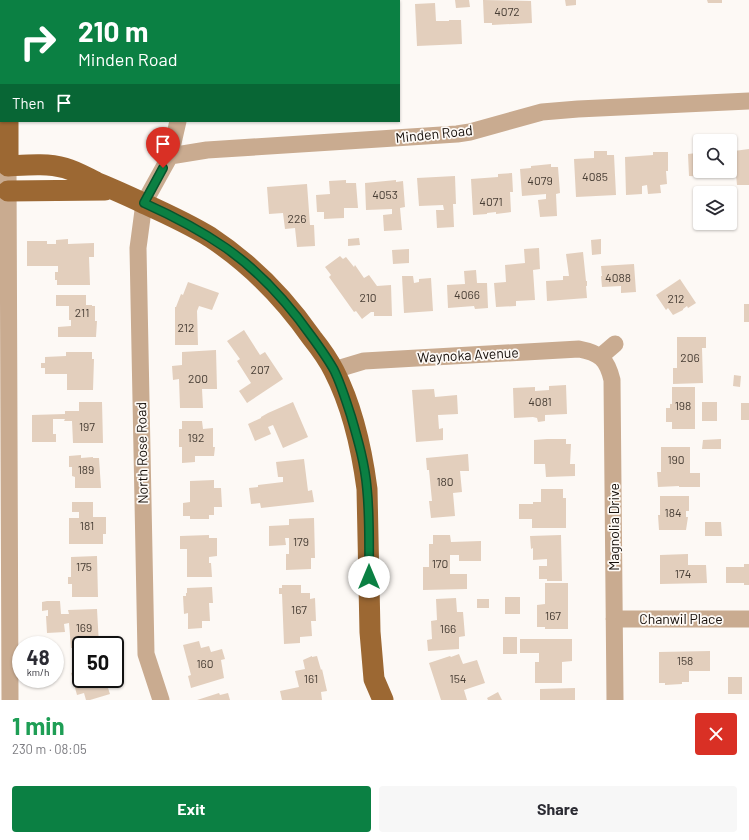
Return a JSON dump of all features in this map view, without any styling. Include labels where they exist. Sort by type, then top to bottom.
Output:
[{"type":"main road","points":[[8,122],[4,168],[45,165],[65,168],[130,196],[182,221],[209,236],[247,264],[265,280],[285,302],[314,339],[334,370],[358,441],[364,468],[367,490],[370,632],[374,679],[383,700]]},
{"type":"main road","points":[[4,192],[114,190]]},
{"type":"street","name":"Minden Road","points":[[170,156],[207,150],[457,134],[470,132],[542,112],[749,100]]},
{"type":"street","points":[[144,203],[170,156],[178,122]]},
{"type":"street","points":[[4,168],[10,700]]},
{"type":"street","name":"North Rose Road","points":[[144,203],[138,248],[146,654],[161,700]]},
{"type":"street","points":[[601,356],[615,344]]},
{"type":"street","name":"Waynoka Avenue","points":[[334,370],[364,361],[563,350],[585,350],[601,356]]},
{"type":"street","name":"Magnolia Drive","points":[[601,356],[609,367],[612,380],[615,700]]},
{"type":"street","name":"Chanwil Place","points":[[614,619],[749,619]]},
{"type":"building","points":[[455,0],[469,0],[470,7],[456,8]]},
{"type":"building","points":[[483,0],[531,1],[532,23],[492,25],[492,23],[484,23]]},
{"type":"building","points":[[565,0],[576,0],[576,5],[566,6]]},
{"type":"building","points":[[707,0],[722,0],[722,3],[708,3]]},
{"type":"building","points":[[435,3],[436,21],[461,20],[462,44],[417,46],[415,4]]},
{"type":"building","points":[[749,149],[749,185],[737,185],[737,151]]},
{"type":"building","points":[[594,151],[607,151],[607,155],[614,155],[616,195],[576,197],[574,159],[594,158]]},
{"type":"building","points":[[653,152],[668,152],[668,171],[666,171],[667,184],[660,185],[661,193],[648,194],[647,185],[642,186],[642,194],[626,195],[625,157],[653,155]]},
{"type":"building","points":[[693,153],[693,176],[689,176],[688,154]]},
{"type":"building","points":[[551,164],[551,167],[558,167],[560,193],[556,194],[557,216],[540,217],[538,200],[546,199],[546,194],[522,196],[520,169],[531,168],[531,166]]},
{"type":"building","points":[[512,173],[513,192],[510,192],[511,212],[473,215],[471,179],[498,177],[498,174]]},
{"type":"building","points":[[455,176],[456,204],[453,204],[454,227],[437,228],[436,210],[444,210],[443,205],[419,206],[417,178]]},
{"type":"building","points":[[346,180],[346,183],[356,183],[358,208],[344,208],[344,218],[324,219],[324,212],[317,212],[316,195],[330,194],[329,181]]},
{"type":"building","points":[[396,180],[396,182],[403,181],[405,207],[400,208],[402,230],[384,231],[383,215],[392,214],[392,209],[366,210],[365,183]]},
{"type":"building","points":[[307,184],[310,225],[314,225],[315,246],[297,247],[295,228],[285,229],[283,213],[269,214],[267,187]]},
{"type":"building","points":[[359,238],[360,245],[348,246],[348,239]]},
{"type":"building","points":[[68,239],[68,244],[94,243],[94,257],[89,257],[90,285],[57,285],[57,280],[55,280],[55,272],[58,272],[58,266],[27,266],[27,241],[47,241],[47,244],[56,244],[56,240]]},
{"type":"building","points":[[601,239],[601,254],[592,255],[591,240]]},
{"type":"building","points":[[539,248],[540,269],[533,270],[535,300],[516,301],[516,306],[496,307],[494,283],[506,282],[505,265],[525,263],[524,249]]},
{"type":"building","points":[[409,249],[409,263],[393,264],[392,250]]},
{"type":"building","points":[[583,252],[587,281],[587,298],[547,301],[546,281],[563,280],[563,276],[569,276],[566,254]]},
{"type":"building","points":[[340,256],[343,259],[346,257],[354,267],[355,265],[364,278],[369,275],[377,286],[391,285],[392,316],[374,316],[374,312],[371,312],[362,319],[356,311],[354,312],[329,277],[331,275],[325,267]]},
{"type":"building","points":[[634,264],[636,292],[621,293],[621,286],[602,287],[601,266]]},
{"type":"building","points":[[476,270],[477,283],[487,283],[488,308],[475,309],[474,306],[448,308],[447,285],[465,284],[464,271]]},
{"type":"building","points":[[402,276],[413,276],[414,283],[419,282],[419,279],[431,278],[433,311],[404,313]]},
{"type":"building","points":[[680,279],[696,303],[688,308],[687,306],[683,310],[673,315],[668,308],[666,310],[656,295]]},
{"type":"building","points":[[188,282],[219,293],[212,310],[199,306],[197,311],[198,345],[175,345],[175,307],[181,294],[183,295]]},
{"type":"building","points":[[56,295],[86,295],[86,305],[95,306],[95,321],[97,321],[96,337],[58,337],[58,327],[71,326],[71,320],[69,320],[69,306],[56,306]]},
{"type":"building","points":[[744,304],[749,304],[749,322],[744,322]]},
{"type":"building","points":[[244,330],[260,355],[265,352],[283,379],[247,403],[239,391],[251,383],[237,361],[240,359],[227,341]]},
{"type":"building","points":[[677,337],[706,337],[706,348],[702,348],[703,383],[673,384],[673,368],[677,368]]},
{"type":"building","points":[[216,350],[217,389],[202,389],[203,408],[180,408],[179,379],[173,380],[172,366],[182,365],[182,352]]},
{"type":"building","points":[[66,352],[92,352],[92,359],[94,359],[93,390],[67,390],[67,374],[45,374],[45,368],[41,368],[41,363],[45,363],[45,357],[66,356]]},
{"type":"building","points":[[734,375],[741,376],[740,387],[733,386]]},
{"type":"building","points":[[566,385],[567,414],[545,415],[545,421],[538,422],[537,418],[533,417],[514,418],[513,388],[535,387],[535,391],[549,390],[549,386]]},
{"type":"building","points":[[672,387],[695,387],[695,429],[672,429],[672,422],[666,422],[666,408],[670,408],[670,404],[672,404]]},
{"type":"building","points":[[434,389],[435,397],[457,395],[458,414],[438,415],[439,429],[443,428],[443,440],[416,442],[412,390]]},
{"type":"building","points":[[79,402],[102,402],[103,443],[73,443],[72,421],[64,421],[65,419],[53,419],[53,434],[56,434],[56,442],[32,442],[32,415],[65,414],[65,411],[79,411]]},
{"type":"building","points":[[293,402],[308,437],[283,448],[273,425],[268,427],[271,434],[255,441],[248,424]]},
{"type":"building","points":[[702,402],[717,402],[717,421],[702,421]]},
{"type":"building","points":[[741,403],[749,403],[749,420],[741,420]]},
{"type":"building","points":[[182,421],[202,421],[203,429],[213,428],[213,447],[215,447],[214,456],[195,456],[195,462],[182,463],[182,447],[179,447],[179,429],[182,429]]},
{"type":"building","points":[[566,439],[566,444],[571,444],[570,464],[575,464],[575,476],[546,477],[545,464],[534,464],[534,440]]},
{"type":"building","points":[[721,439],[721,449],[702,449],[703,440]]},
{"type":"building","points":[[661,447],[690,447],[690,473],[700,473],[700,487],[658,487],[657,472],[661,472]]},
{"type":"building","points":[[468,454],[469,471],[460,471],[462,492],[453,493],[455,516],[431,518],[429,501],[432,501],[429,470],[427,470],[426,458]]},
{"type":"building","points":[[81,455],[81,458],[99,458],[101,488],[75,488],[75,477],[72,476],[72,467],[69,467],[69,456]]},
{"type":"building","points":[[304,459],[308,491],[312,490],[314,502],[261,508],[260,503],[251,504],[249,488],[258,487],[258,485],[283,482],[283,477],[278,477],[276,462]]},
{"type":"building","points":[[214,480],[214,488],[221,488],[222,507],[214,507],[214,515],[209,515],[209,519],[190,519],[190,516],[183,516],[183,503],[190,502],[190,481]]},
{"type":"building","points":[[541,489],[563,489],[563,498],[566,498],[566,528],[532,528],[532,519],[519,519],[519,504],[533,504],[533,502],[541,502]]},
{"type":"building","points":[[660,496],[689,496],[689,511],[686,511],[686,517],[688,517],[686,530],[659,530],[658,515],[660,515]]},
{"type":"building","points":[[72,502],[93,502],[93,517],[106,517],[106,534],[103,534],[103,544],[69,544],[69,518],[79,518],[79,512],[72,512]]},
{"type":"building","points":[[314,518],[315,558],[311,558],[311,569],[286,570],[286,554],[289,554],[289,538],[285,538],[286,545],[269,546],[269,526],[289,525],[289,519]]},
{"type":"building","points":[[705,522],[721,522],[722,536],[705,536]]},
{"type":"building","points":[[209,535],[209,538],[217,538],[217,556],[209,557],[212,577],[187,577],[187,549],[180,549],[180,536]]},
{"type":"building","points":[[433,535],[450,535],[451,542],[481,541],[481,561],[459,561],[459,555],[450,555],[450,574],[467,574],[467,589],[423,590],[423,567],[429,567],[429,544],[433,544]]},
{"type":"building","points":[[561,535],[562,581],[547,581],[547,579],[539,579],[539,566],[547,566],[547,559],[533,560],[533,548],[531,549],[530,536]]},
{"type":"building","points":[[688,554],[688,565],[706,565],[707,583],[660,584],[660,555]]},
{"type":"building","points":[[97,556],[98,597],[72,597],[72,584],[68,584],[68,577],[71,577],[71,557]]},
{"type":"building","points":[[744,564],[749,564],[749,585],[744,585],[744,583],[726,583],[726,567],[744,567]]},
{"type":"building","points":[[545,583],[568,583],[568,629],[545,629],[545,627],[537,627],[537,605],[545,604]]},
{"type":"building","points":[[282,585],[301,585],[301,593],[310,593],[310,599],[315,598],[316,621],[311,621],[312,636],[300,637],[300,643],[284,644],[282,594],[279,594],[279,588],[282,588]]},
{"type":"building","points":[[212,587],[213,603],[209,603],[210,621],[202,621],[202,628],[188,629],[188,613],[184,614],[183,596],[186,596],[187,588]]},
{"type":"building","points":[[505,597],[520,597],[520,614],[505,614]]},
{"type":"building","points":[[456,598],[457,612],[463,612],[465,636],[459,637],[459,649],[428,651],[427,640],[432,639],[431,621],[437,620],[436,599]]},
{"type":"building","points":[[477,599],[489,599],[489,608],[477,608]]},
{"type":"building","points":[[60,601],[61,614],[69,614],[68,610],[97,609],[98,636],[72,636],[71,648],[69,623],[64,624],[65,632],[47,633],[46,616],[48,616],[48,610],[42,611],[42,602]]},
{"type":"building","points":[[503,637],[517,637],[517,654],[503,654]]},
{"type":"building","points":[[520,639],[572,639],[572,661],[562,662],[562,683],[535,683],[535,662],[539,662],[539,653],[520,653]]},
{"type":"building","points":[[199,641],[201,648],[209,646],[211,652],[222,649],[225,659],[221,660],[224,678],[191,688],[188,676],[191,675],[183,645]]},
{"type":"building","points":[[710,651],[710,671],[689,671],[689,682],[682,682],[682,684],[665,685],[665,683],[659,683],[659,652]]},
{"type":"building","points":[[459,654],[463,664],[477,660],[485,683],[464,690],[467,700],[441,700],[429,663]]},
{"type":"building","points":[[312,656],[317,656],[321,670],[322,669],[327,691],[321,692],[322,700],[282,700],[280,691],[299,687],[295,671],[305,669],[303,660]]},
{"type":"building","points":[[728,677],[742,677],[742,694],[728,694]]},
{"type":"building","points":[[75,688],[108,688],[110,694],[90,700],[86,700],[84,693],[77,695]]},
{"type":"building","points":[[575,688],[575,700],[540,700],[540,689]]},
{"type":"building","points":[[498,692],[502,700],[488,700],[487,698]]},
{"type":"building","points":[[219,693],[220,695],[228,693],[230,700],[197,700]]},
{"type":"route","points":[[163,168],[144,203],[209,236],[247,264],[265,280],[285,302],[314,339],[334,370],[358,441],[364,468],[367,490],[369,577]]}]
